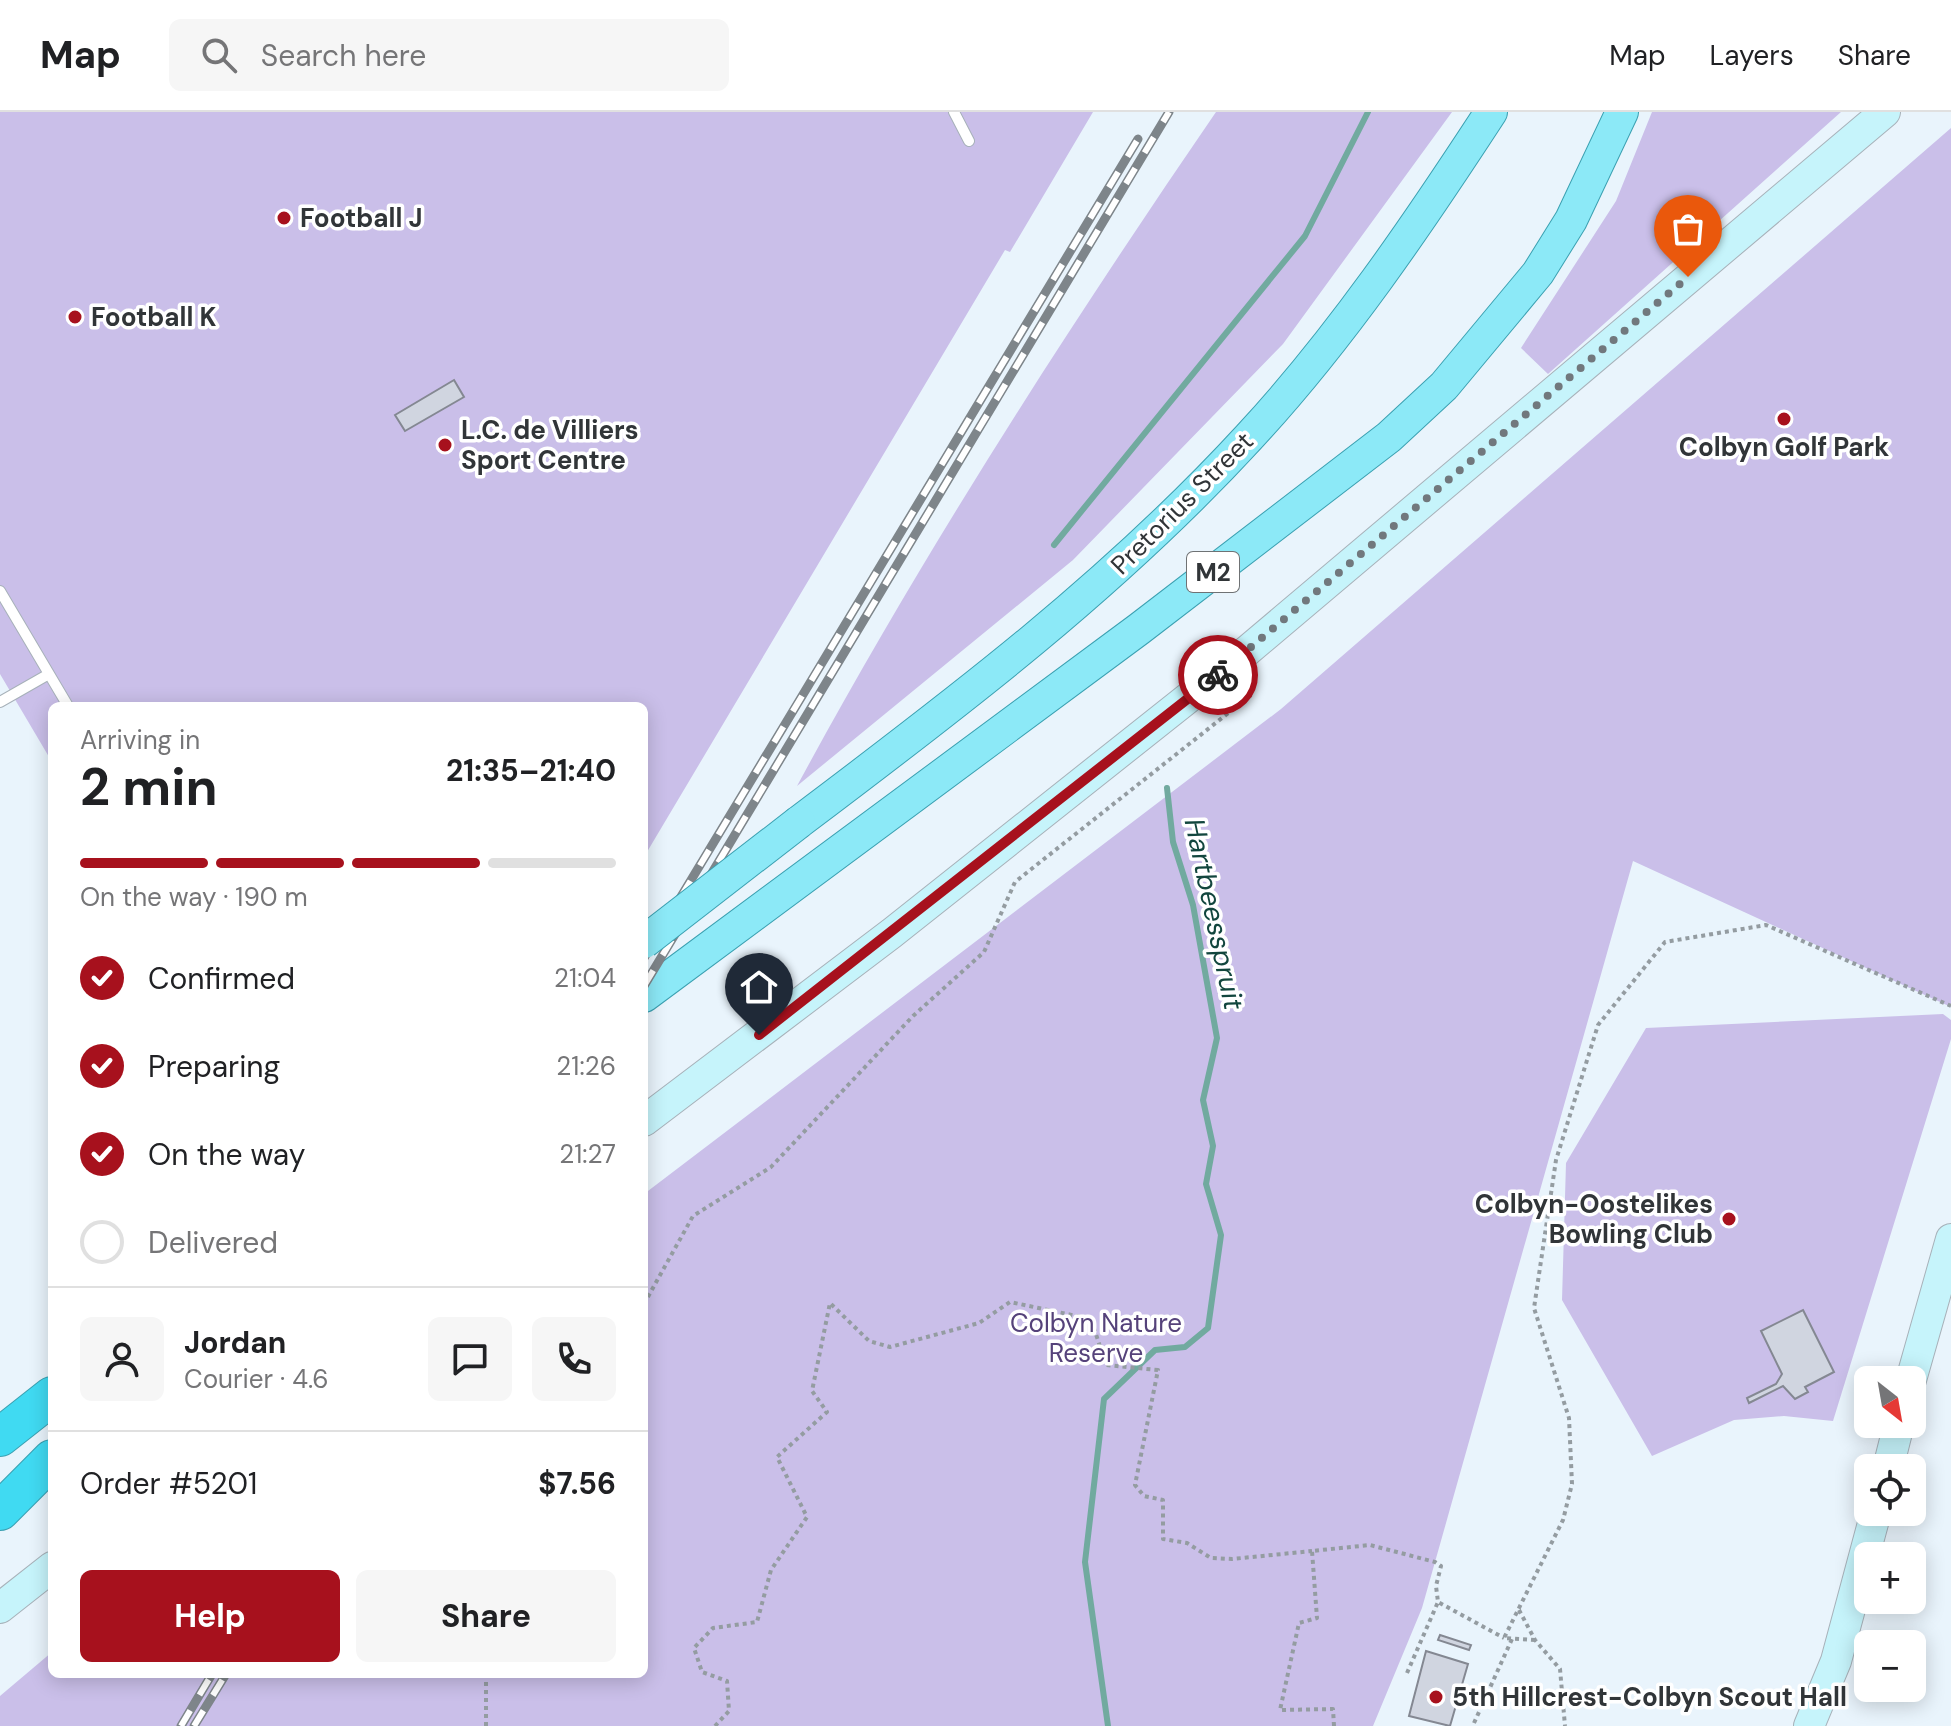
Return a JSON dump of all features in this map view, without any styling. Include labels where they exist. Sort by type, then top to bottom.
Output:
[{"type":"highway","points":[[0,1414],[48,1380]]},
{"type":"highway","points":[[0,1437],[48,1399]]},
{"type":"highway","points":[[0,1486],[48,1447]]},
{"type":"highway","points":[[0,1511],[48,1463]]},
{"type":"main road","name":"Pretorius Street","points":[[648,939],[981,685],[1172,517],[1251,436],[1332,338],[1491,112]]},
{"type":"main road","name":"M2","points":[[648,993],[1139,629],[1389,437],[1444,386],[1538,273],[1571,220],[1622,112]]},
{"type":"main road","points":[[648,1118],[892,933],[1241,656],[1885,112]]},
{"type":"main road","points":[[1915,1366],[1951,1239]]},
{"type":"main road","points":[[1809,1726],[1836,1661],[1872,1526]]},
{"type":"main road","points":[[8,1603],[48,1570]]},
{"type":"lane","points":[[954,112],[969,141]]},
{"type":"lane","points":[[0,591],[66,702]]},
{"type":"lane","points":[[0,702],[49,674]]},
{"type":"path","points":[[648,1297],[693,1216],[771,1167],[913,1016],[984,952],[1015,882],[1251,695]]},
{"type":"path","points":[[1504,1638],[1563,1520],[1572,1484],[1569,1418],[1534,1308],[1556,1160],[1598,1025],[1665,942],[1766,925],[1951,1006]]},
{"type":"path","points":[[715,1726],[729,1711],[727,1681],[702,1672],[694,1648],[713,1628],[757,1622],[771,1570],[807,1517],[777,1457],[827,1412],[812,1391],[830,1303],[869,1341],[890,1347],[979,1323],[1010,1302],[1091,1319],[1106,1365],[1158,1370],[1135,1485],[1144,1496],[1163,1500],[1163,1539],[1187,1543],[1211,1558],[1232,1559],[1370,1545],[1441,1566],[1436,1586],[1438,1602],[1407,1673]]},
{"type":"path","points":[[1312,1551],[1317,1618],[1299,1623],[1280,1710],[1333,1709],[1334,1726]]},
{"type":"path","points":[[1438,1602],[1504,1638],[1535,1640]]},
{"type":"path","points":[[1519,1610],[1535,1640],[1560,1669],[1565,1726]]},
{"type":"path","points":[[1474,1723],[1512,1639]]},
{"type":"path","points":[[486,1678],[486,1726]]},
{"type":"green space","name":"L.C. de Villiers Sport Centre","points":[[0,112],[1093,112],[1010,252],[1005,250],[648,850],[648,702],[48,702],[48,755],[0,674]]},
{"type":"green space","points":[[1216,112],[1452,112],[1283,344],[1073,560],[797,786],[945,528],[1105,277]]},
{"type":"green space","points":[[1652,112],[1841,112],[1548,374],[1521,348],[1616,201]]},
{"type":"green space","name":"Colbyn Nature Reserve","points":[[1951,128],[1951,1007],[1633,861],[1422,1608],[1373,1726],[0,1726],[0,1696],[48,1655],[48,1678],[648,1678],[648,1191],[1281,709]]},
{"type":"green space","name":"Colbyn-Oostelikes Bowling Club","points":[[1943,1014],[1951,1020],[1951,1039],[1833,1421],[1784,1416],[1734,1420],[1652,1456],[1562,1300],[1566,1163],[1646,1028]]},
{"type":"building","points":[[454,380],[464,397],[405,431],[395,415]]},
{"type":"building","points":[[1803,1310],[1834,1372],[1805,1387],[1808,1392],[1795,1399],[1783,1386],[1749,1403],[1747,1398],[1776,1384],[1782,1374],[1761,1331]]},
{"type":"building","points":[[1440,1635],[1471,1645],[1469,1650],[1438,1640]]},
{"type":"building","name":"5th Hillcrest-Colbyn Scout Hall","points":[[1426,1651],[1468,1664],[1450,1726],[1409,1716]]},
{"type":"waterway","points":[[1054,545],[1305,236],[1368,112]]},
{"type":"waterway","name":"Hartbeesspruit","points":[[1108,1726],[1085,1562],[1104,1399],[1155,1350],[1185,1347],[1208,1328],[1221,1235],[1206,1184],[1213,1146],[1203,1100],[1217,1038],[1193,905],[1173,842],[1167,788]]},
{"type":"railway","points":[[648,979],[1169,112]]},
{"type":"railway","points":[[648,951],[1138,139]]},
{"type":"railway","points":[[181,1726],[210,1678]]},
{"type":"railway","points":[[194,1726],[224,1678]]},
{"type":"way so far","points":[[1218,675],[1506,435],[1688,277]]},
{"type":"place","name":"Football J","points":[[284,218]]},
{"type":"place","name":"Football K","points":[[75,317]]},
{"type":"place","name":"Colbyn Golf Park","points":[[1784,419]]},
{"type":"place","name":"L.C. de Villiers Sport Centre","points":[[445,445]]},
{"type":"place","name":"Colbyn-Oostelikes Bowling Club","points":[[1729,1219]]},
{"type":"place","name":"5th Hillcrest-Colbyn Scout Hall","points":[[1436,1697]]},
{"type":"route","points":[[759,1035],[967,875],[1218,675]]}]
